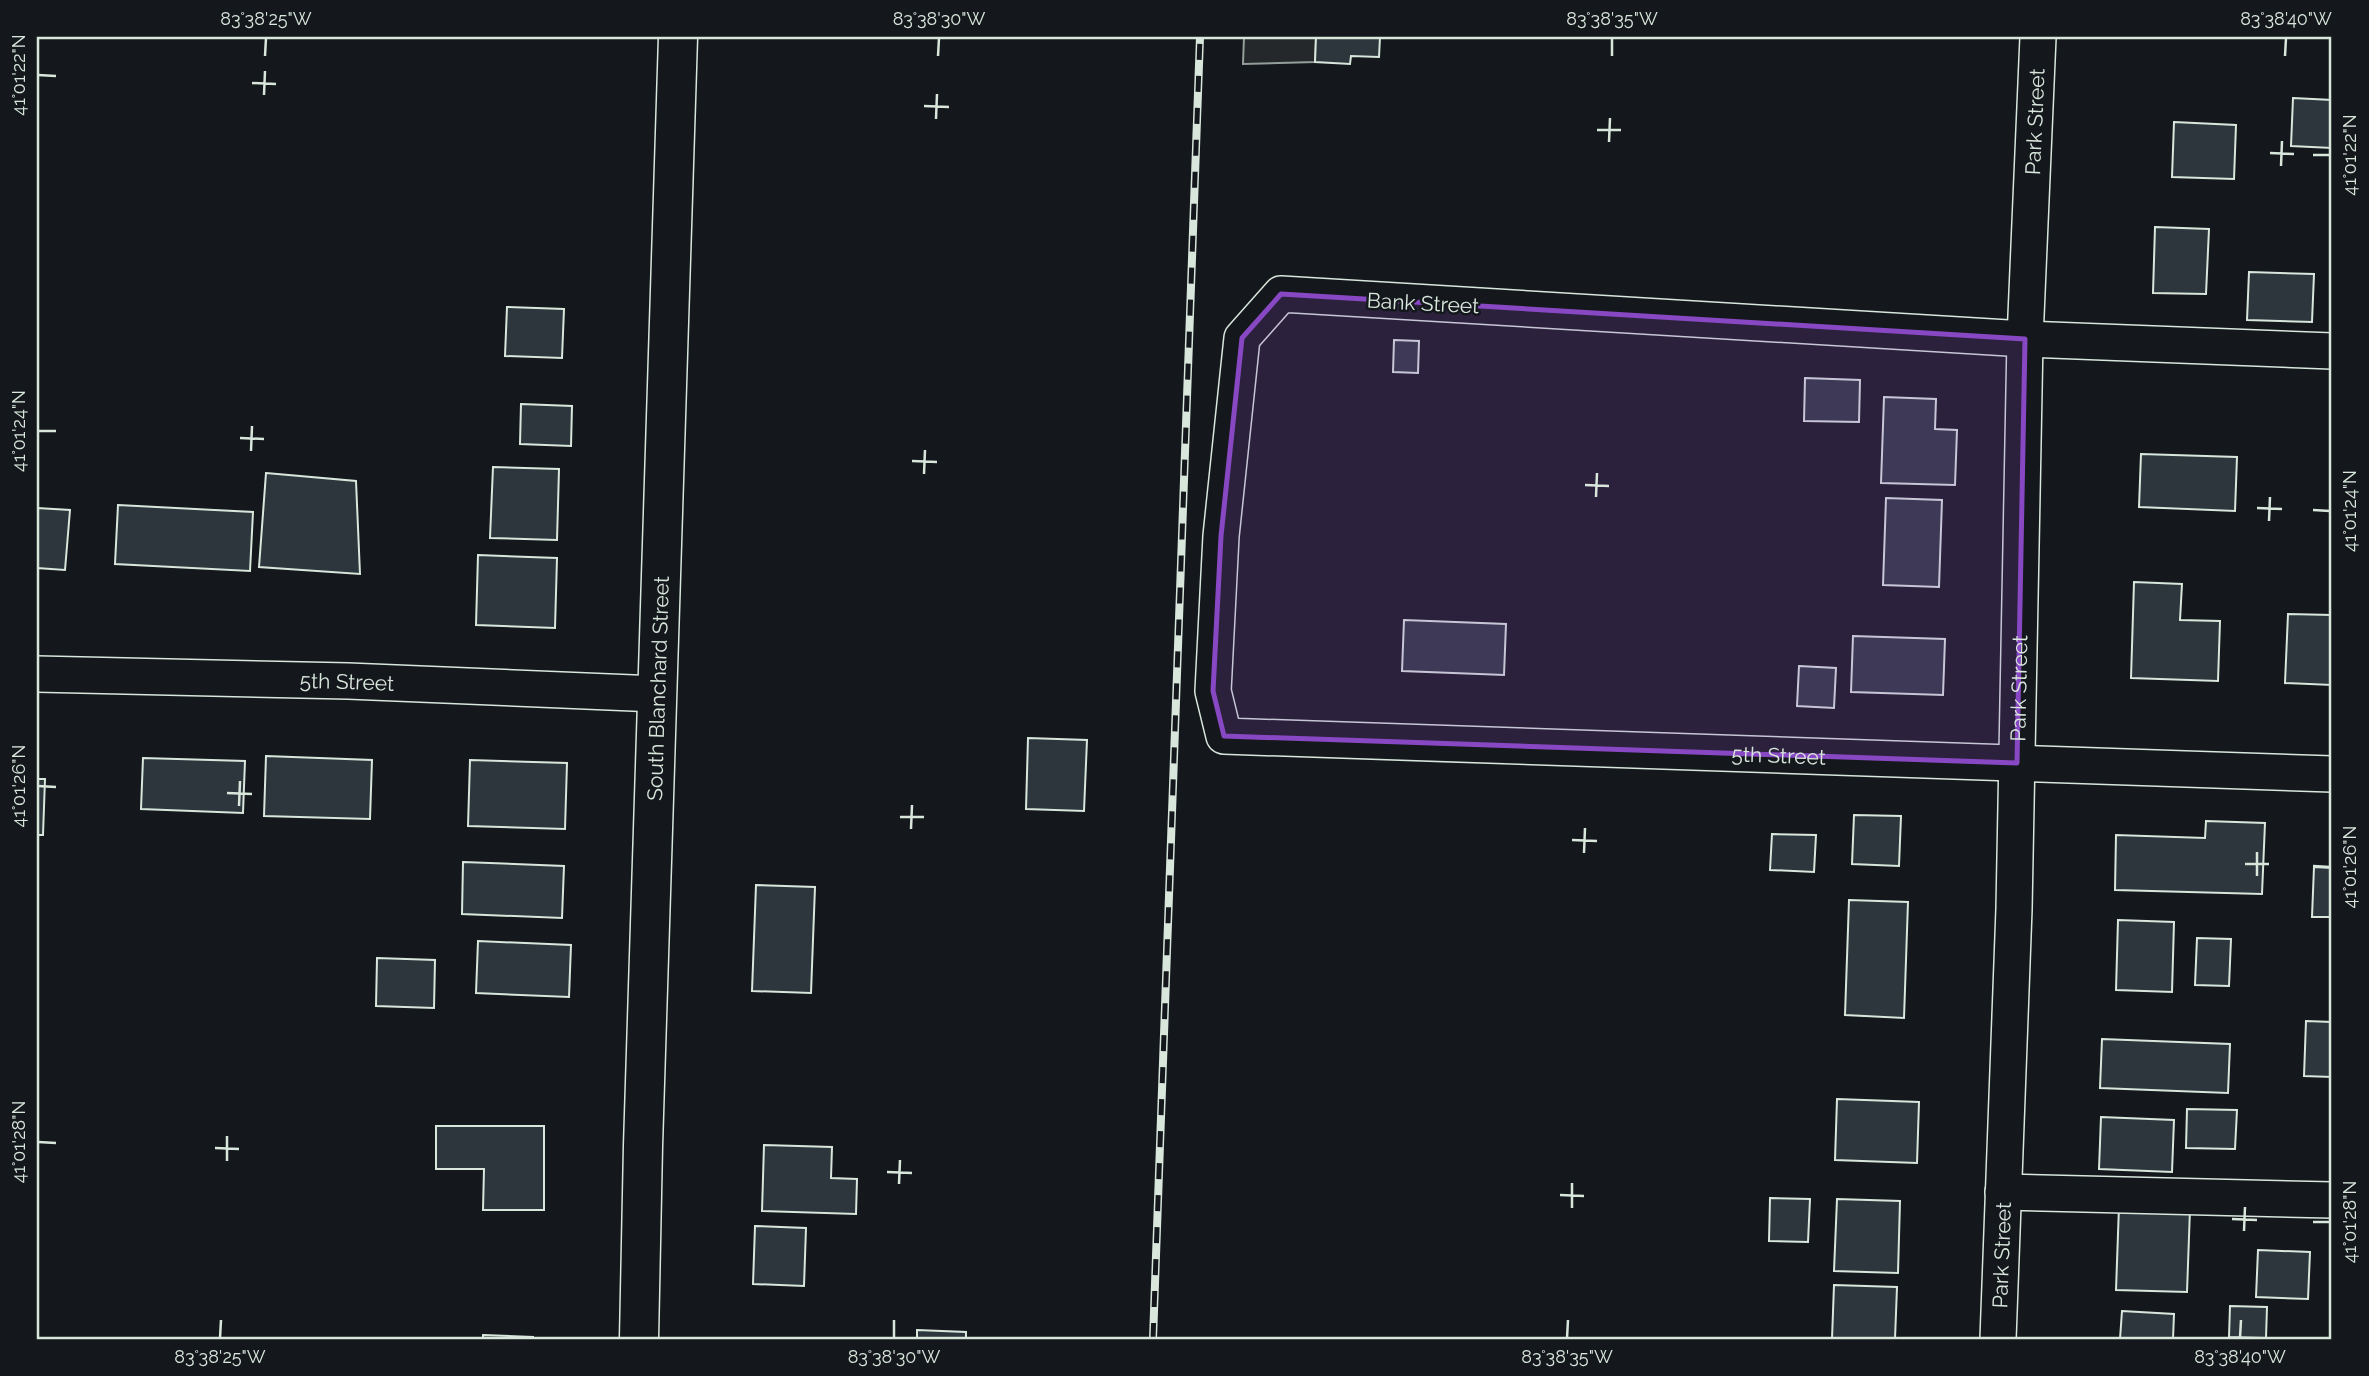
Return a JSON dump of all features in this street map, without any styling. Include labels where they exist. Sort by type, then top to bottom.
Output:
[{"type":"street","name":"South Blanchard Street","points":[[639,1339],[678,37]]},
{"type":"street","name":"Park Street","points":[[1998,1339],[2014,909],[2025,339],[2038,37]]},
{"type":"street","name":"Bank Street","points":[[1224,736],[1213,691],[1213,678],[1220,536],[1241,338],[1281,294],[2025,339]]},
{"type":"street","points":[[2025,339],[2332,351]]},
{"type":"street","name":"5th Street","points":[[37,674],[348,681],[657,694]]},
{"type":"street","name":"5th Street","points":[[1224,736],[2332,774]]},
{"type":"street","points":[[2003,1192],[2332,1200]]},
{"type":"highlighted area","points":[[1281,294],[2025,339],[2017,763],[1224,736],[1213,691],[1221,536],[1242,338]]},
{"type":"shaded area","points":[[1244,37],[1316,37],[1315,62],[1243,64]]},
{"type":"building","points":[[1316,37],[1380,37],[1379,57],[1351,56],[1350,64],[1315,62]]},
{"type":"building","points":[[2293,98],[2332,100],[2332,148],[2291,146]]},
{"type":"building","points":[[2174,122],[2236,125],[2234,179],[2172,177]]},
{"type":"building","points":[[2155,227],[2209,229],[2206,294],[2153,293]]},
{"type":"building","points":[[2249,272],[2314,274],[2312,322],[2247,320]]},
{"type":"building","points":[[507,307],[564,309],[562,358],[505,356]]},
{"type":"building","points":[[1394,340],[1419,341],[1418,373],[1393,372]]},
{"type":"building","points":[[1805,378],[1860,380],[1859,422],[1804,421]]},
{"type":"building","points":[[1884,397],[1936,399],[1935,429],[1957,430],[1955,485],[1881,483]]},
{"type":"building","points":[[521,404],[572,406],[571,446],[520,444]]},
{"type":"building","points":[[2141,454],[2237,457],[2235,511],[2139,507]]},
{"type":"building","points":[[493,467],[559,469],[557,540],[490,538]]},
{"type":"building","points":[[266,473],[356,481],[360,574],[259,567]]},
{"type":"building","points":[[1886,498],[1942,500],[1939,587],[1883,585]]},
{"type":"building","points":[[118,505],[253,512],[250,571],[115,564]]},
{"type":"building","points":[[37,508],[70,510],[65,570],[37,568]]},
{"type":"building","points":[[478,555],[557,558],[555,628],[476,625]]},
{"type":"building","points":[[2134,582],[2182,584],[2180,620],[2220,621],[2218,681],[2131,678]]},
{"type":"building","points":[[2288,614],[2332,615],[2332,685],[2285,683]]},
{"type":"building","points":[[1404,620],[1506,624],[1504,675],[1402,671]]},
{"type":"building","points":[[1853,636],[1945,639],[1943,695],[1851,692]]},
{"type":"building","points":[[1799,666],[1836,668],[1834,708],[1797,706]]},
{"type":"building","points":[[1028,738],[1087,740],[1084,811],[1026,809]]},
{"type":"building","points":[[266,756],[372,760],[370,819],[264,816]]},
{"type":"building","points":[[143,758],[245,761],[243,813],[141,809]]},
{"type":"building","points":[[470,760],[567,763],[565,829],[468,826]]},
{"type":"building","points":[[37,779],[45,779],[43,835],[37,835]]},
{"type":"building","points":[[1854,815],[1901,816],[1899,866],[1852,864]]},
{"type":"building","points":[[2206,821],[2265,823],[2262,894],[2115,890],[2116,835],[2205,838]]},
{"type":"building","points":[[1772,834],[1816,835],[1814,872],[1770,870]]},
{"type":"building","points":[[463,862],[564,866],[562,918],[462,914]]},
{"type":"building","points":[[2314,867],[2332,868],[2332,917],[2312,917]]},
{"type":"building","points":[[756,885],[815,887],[811,993],[752,991]]},
{"type":"building","points":[[1849,900],[1908,902],[1904,1018],[1845,1015]]},
{"type":"building","points":[[2118,920],[2174,922],[2172,992],[2116,990]]},
{"type":"building","points":[[2197,938],[2231,939],[2229,986],[2195,985]]},
{"type":"building","points":[[478,941],[571,945],[569,997],[476,993]]},
{"type":"building","points":[[377,958],[435,960],[434,1008],[376,1006]]},
{"type":"building","points":[[2306,1021],[2332,1022],[2332,1077],[2304,1076]]},
{"type":"building","points":[[2102,1039],[2230,1044],[2228,1093],[2100,1088]]},
{"type":"building","points":[[1837,1099],[1919,1102],[1917,1163],[1835,1160]]},
{"type":"building","points":[[2187,1109],[2237,1110],[2235,1149],[2186,1148]]},
{"type":"building","points":[[2101,1117],[2174,1120],[2172,1172],[2099,1169]]},
{"type":"building","points":[[436,1126],[544,1126],[544,1210],[483,1210],[484,1169],[436,1169]]},
{"type":"building","points":[[764,1145],[832,1147],[831,1178],[857,1179],[856,1214],[762,1211]]},
{"type":"building","points":[[1770,1198],[1810,1199],[1808,1242],[1769,1241]]},
{"type":"building","points":[[1837,1199],[1900,1201],[1898,1273],[1834,1271]]},
{"type":"building","points":[[2119,1206],[2190,1209],[2187,1292],[2116,1290]]},
{"type":"building","points":[[755,1226],[806,1228],[804,1286],[753,1284]]},
{"type":"building","points":[[2258,1250],[2310,1252],[2308,1299],[2256,1297]]},
{"type":"building","points":[[1834,1285],[1897,1287],[1895,1339],[1832,1339]]},
{"type":"building","points":[[2230,1306],[2267,1307],[2266,1338],[2229,1337]]},
{"type":"building","points":[[2122,1311],[2174,1314],[2173,1339],[2120,1339]]},
{"type":"building","points":[[917,1330],[966,1332],[966,1339],[917,1339]]},
{"type":"building","points":[[483,1335],[533,1337],[533,1339],[483,1339]]},
{"type":"railway","points":[[1153,1339],[1200,37]]}]
